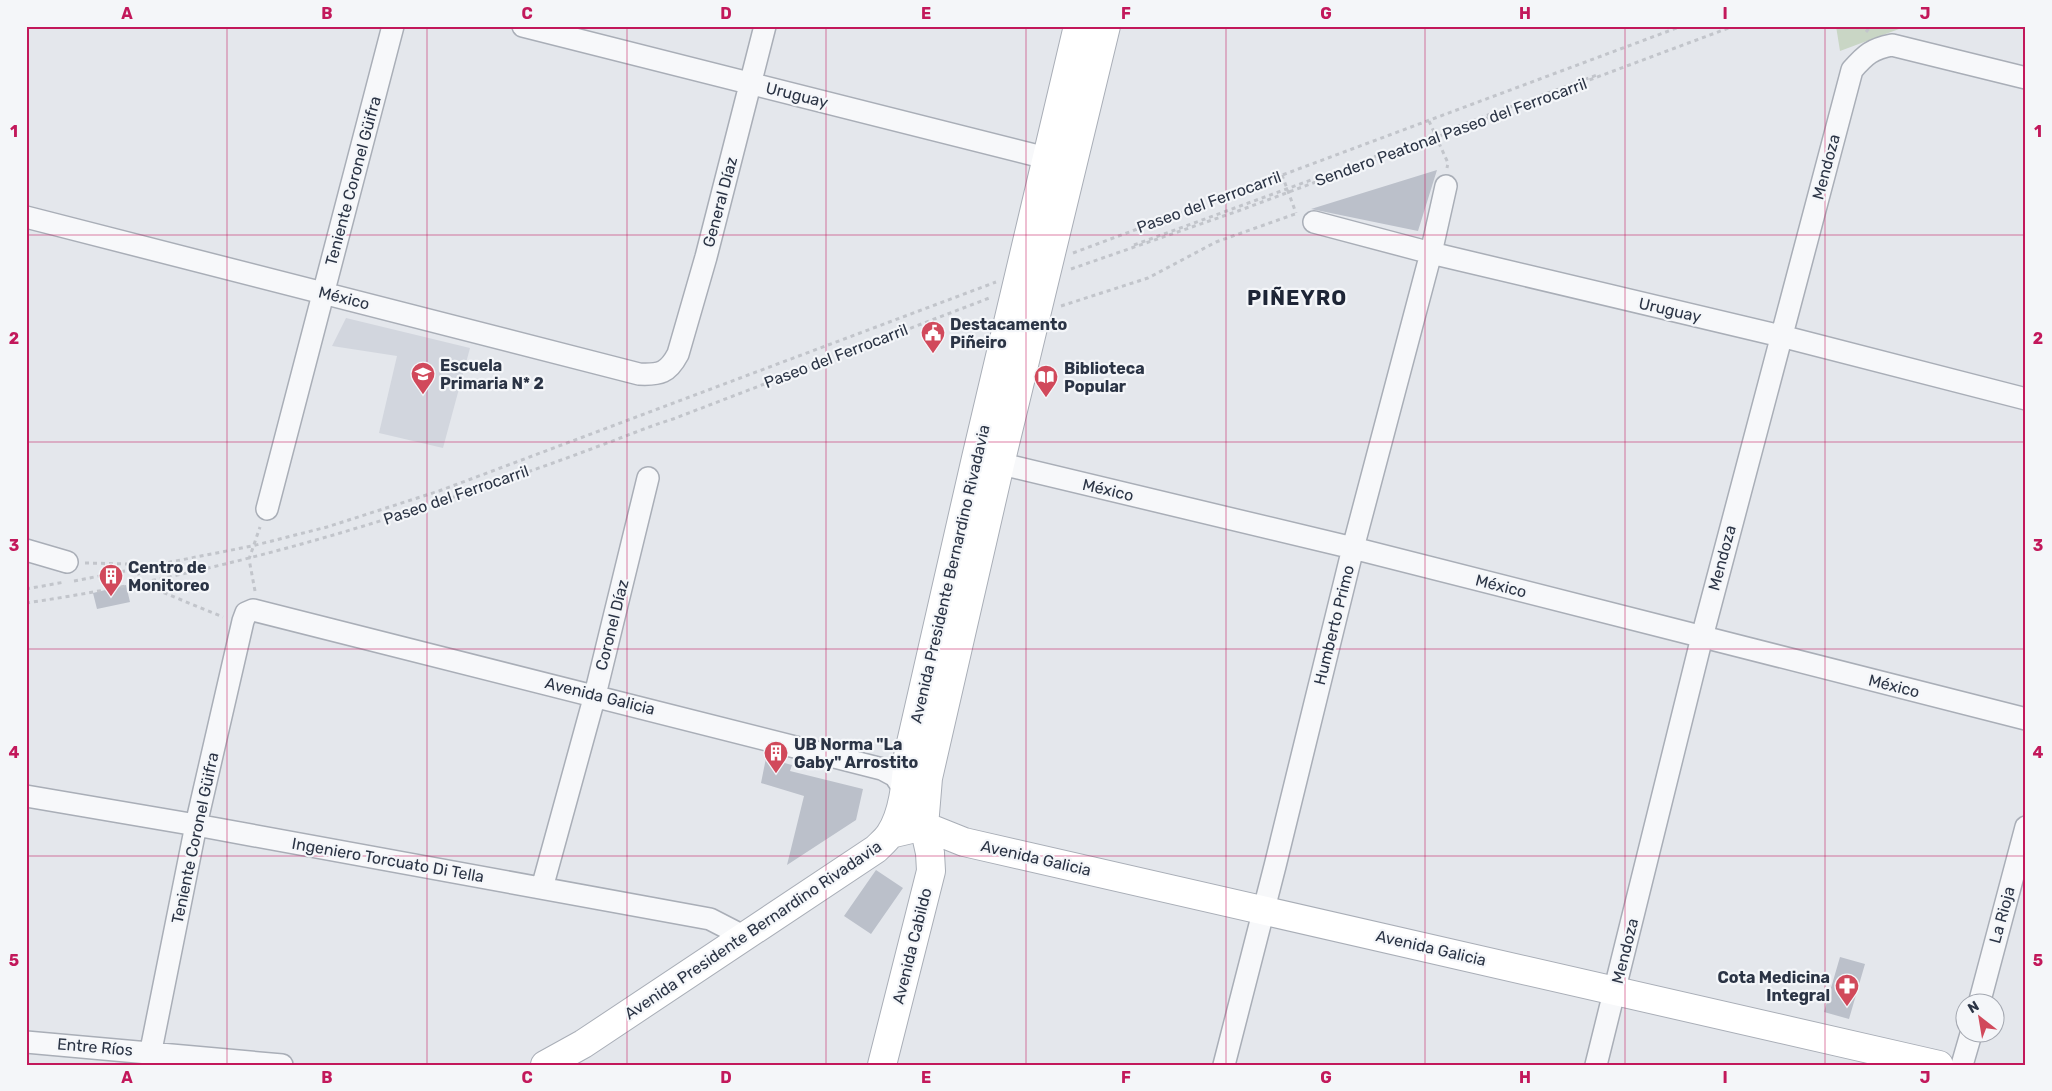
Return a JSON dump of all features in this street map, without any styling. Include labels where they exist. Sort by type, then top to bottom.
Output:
[{"type":"main road","name":"Avenida Presidente Bernardino Rivadavia","points":[[545,1065],[583,1044],[745,937],[876,849],[890,834],[898,816],[905,788],[908,756],[1040,278],[1060,162],[1078,26]]},
{"type":"main road","name":"Avenida Presidente Bernardino Rivadavia","points":[[1060,162],[1106,26]]},
{"type":"main road","name":"Avenida Presidente Bernardino Rivadavia","points":[[924,826],[928,778],[988,461]]},
{"type":"main road","points":[[890,834],[924,826]]},
{"type":"main road","name":"Avenida Galicia","points":[[924,826],[964,842],[1939,1065]]},
{"type":"main road","name":"Avenida Cabildo","points":[[882,1065],[931,871],[930,853],[924,826]]},
{"type":"street","name":"Teniente Coronel Güifra","points":[[266,509],[393,26]]},
{"type":"street","name":"Uruguay","points":[[523,26],[1060,162]]},
{"type":"street","name":"General Díaz","points":[[663,372],[672,366],[678,354],[765,26]]},
{"type":"street","name":"Mendoza","points":[[1596,1065],[1702,637],[1852,70],[1863,57],[1875,48],[1892,45],[2026,78]]},
{"type":"street","name":"Humberto Primo","points":[[1224,1065],[1353,548],[1431,253],[1446,186]]},
{"type":"street","name":"México","points":[[26,216],[639,374],[652,375],[663,372]]},
{"type":"street","name":"Uruguay","points":[[1305,217],[1431,253],[1781,336],[2026,399]]},
{"type":"street","name":"México","points":[[988,461],[1353,548],[2026,719]]},
{"type":"street","name":"Coronel Díaz","points":[[542,888],[595,695],[648,478]]},
{"type":"street","points":[[26,550],[67,562]]},
{"type":"street","name":"Teniente Coronel Güifra","points":[[149,1058],[239,606]]},
{"type":"street","name":"Avenida Galicia","points":[[239,606],[882,769],[895,776],[905,788],[924,826]]},
{"type":"street","name":"Ingeniero Torcuato Di Tella","points":[[26,796],[196,825],[710,919],[745,937]]},
{"type":"street","name":"La Rioja","points":[[1982,994],[2026,827]]},
{"type":"street","name":"Entre Ríos","points":[[26,1042],[149,1058],[282,1065]]},
{"type":"street","points":[[1962,1065],[1968,1044]]},
{"type":"path","name":"Paseo del Ferrocarril","points":[[26,603],[93,593],[249,558],[374,523],[599,446],[1040,278],[1282,175],[1682,26]]},
{"type":"path","points":[[1282,175],[1288,192],[1305,217],[1216,242],[1148,278],[1062,306],[1040,278],[1730,26]]},
{"type":"path","name":"Sendero Peatonal Paseo del Ferrocarril","points":[[26,589],[252,546],[327,527],[439,492],[1040,278],[1288,192],[1734,26]]},
{"type":"path","points":[[1428,121],[1448,163],[1446,186]]},
{"type":"path","points":[[255,591],[249,558],[266,509]]},
{"type":"path","points":[[67,562],[128,564],[137,569],[143,590],[162,592],[223,618],[255,591]]},
{"type":"path","points":[[255,591],[262,593]]},
{"type":"shaded area","name":"Escuela Primaria N* 2","points":[[346,318],[470,348],[443,448],[379,433],[397,356],[332,346]]},
{"type":"green space","points":[[1836,26],[1907,26],[1840,51]]},
{"type":"building","points":[[1437,170],[1418,231],[1311,209]]},
{"type":"building","name":"Centro de Monitoreo","points":[[126,585],[130,602],[97,609],[93,593]]},
{"type":"building","points":[[766,758],[792,765],[790,771],[863,789],[856,820],[787,865],[804,796],[761,783]]},
{"type":"building","points":[[876,870],[903,888],[871,934],[844,916]]},
{"type":"building","points":[[1840,957],[1865,964],[1849,1019],[1824,1012]]},
{"type":"place","name":"Destacamento Piñeiro","points":[[933,354]]},
{"type":"place","name":"Escuela Primaria N* 2","points":[[423,395]]},
{"type":"place","name":"Biblioteca Popular","points":[[1046,398]]},
{"type":"place","name":"Centro de Monitoreo","points":[[111,597]]},
{"type":"place","name":"UB Norma \"La Gaby\" Arrostito","points":[[776,774]]},
{"type":"place","name":"Cota Medicina Integral","points":[[1847,1007]]},
{"type":"district","name":"PIÑEYRO","points":[[1297,297]]}]
